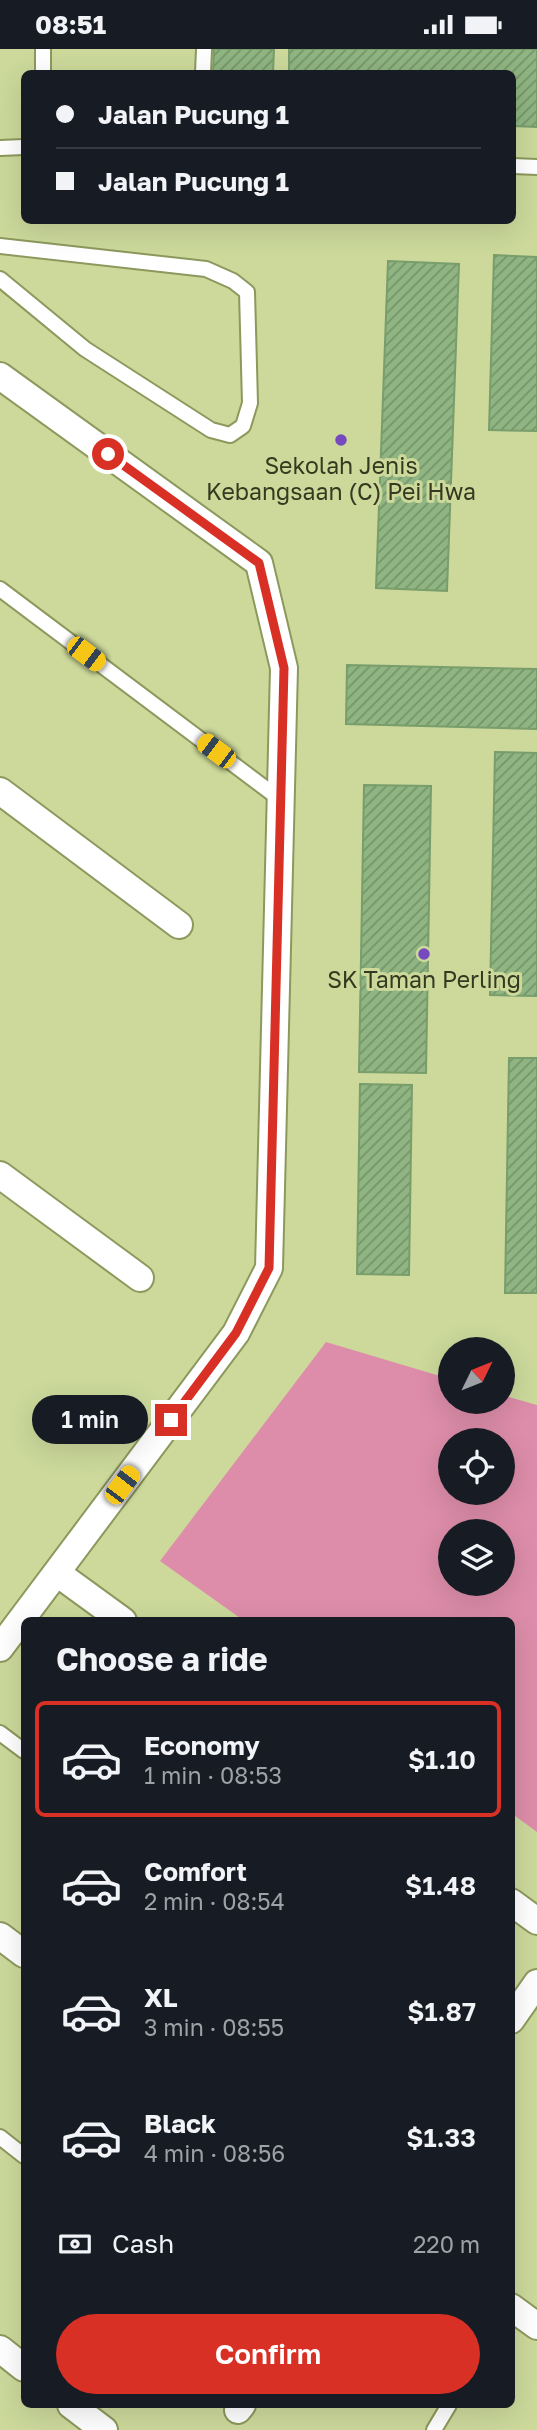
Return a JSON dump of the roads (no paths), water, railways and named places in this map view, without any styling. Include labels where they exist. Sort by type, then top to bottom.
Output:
[{"type":"street","points":[[0,376],[259,563],[284,668],[269,1268],[236,1333],[24,1617]]},
{"type":"street","points":[[0,791],[179,925]]},
{"type":"street","points":[[0,1175],[140,1278]]},
{"type":"street","points":[[57,1573],[118,1617]]},
{"type":"street","points":[[0,1648],[21,1620]]},
{"type":"street","points":[[515,1905],[537,1921]]},
{"type":"street","points":[[0,1936],[21,1952]]},
{"type":"street","points":[[515,2014],[537,1983]]},
{"type":"street","points":[[515,2310],[537,2326]]},
{"type":"street","points":[[0,2349],[21,2366]]},
{"type":"street","points":[[75,2408],[104,2430]]},
{"type":"lane","points":[[43,49],[43,70]]},
{"type":"lane","points":[[203,70],[204,49]]},
{"type":"lane","points":[[0,148],[21,147]]},
{"type":"lane","points":[[516,166],[537,167]]},
{"type":"lane","points":[[0,246],[206,269],[233,281],[247,292],[250,403],[243,426],[230,435],[211,430],[85,349],[0,279]]},
{"type":"lane","points":[[0,589],[281,800]]},
{"type":"lane","points":[[0,1733],[21,1749]]},
{"type":"lane","points":[[0,2137],[21,2154]]},
{"type":"lane","points":[[433,2430],[447,2408]]},
{"type":"place","name":"Sekolah Jenis Kebangsaan (C) Pei Hwa","points":[[341,440]]},
{"type":"place","name":"SK Taman Perling","points":[[424,954]]}]
